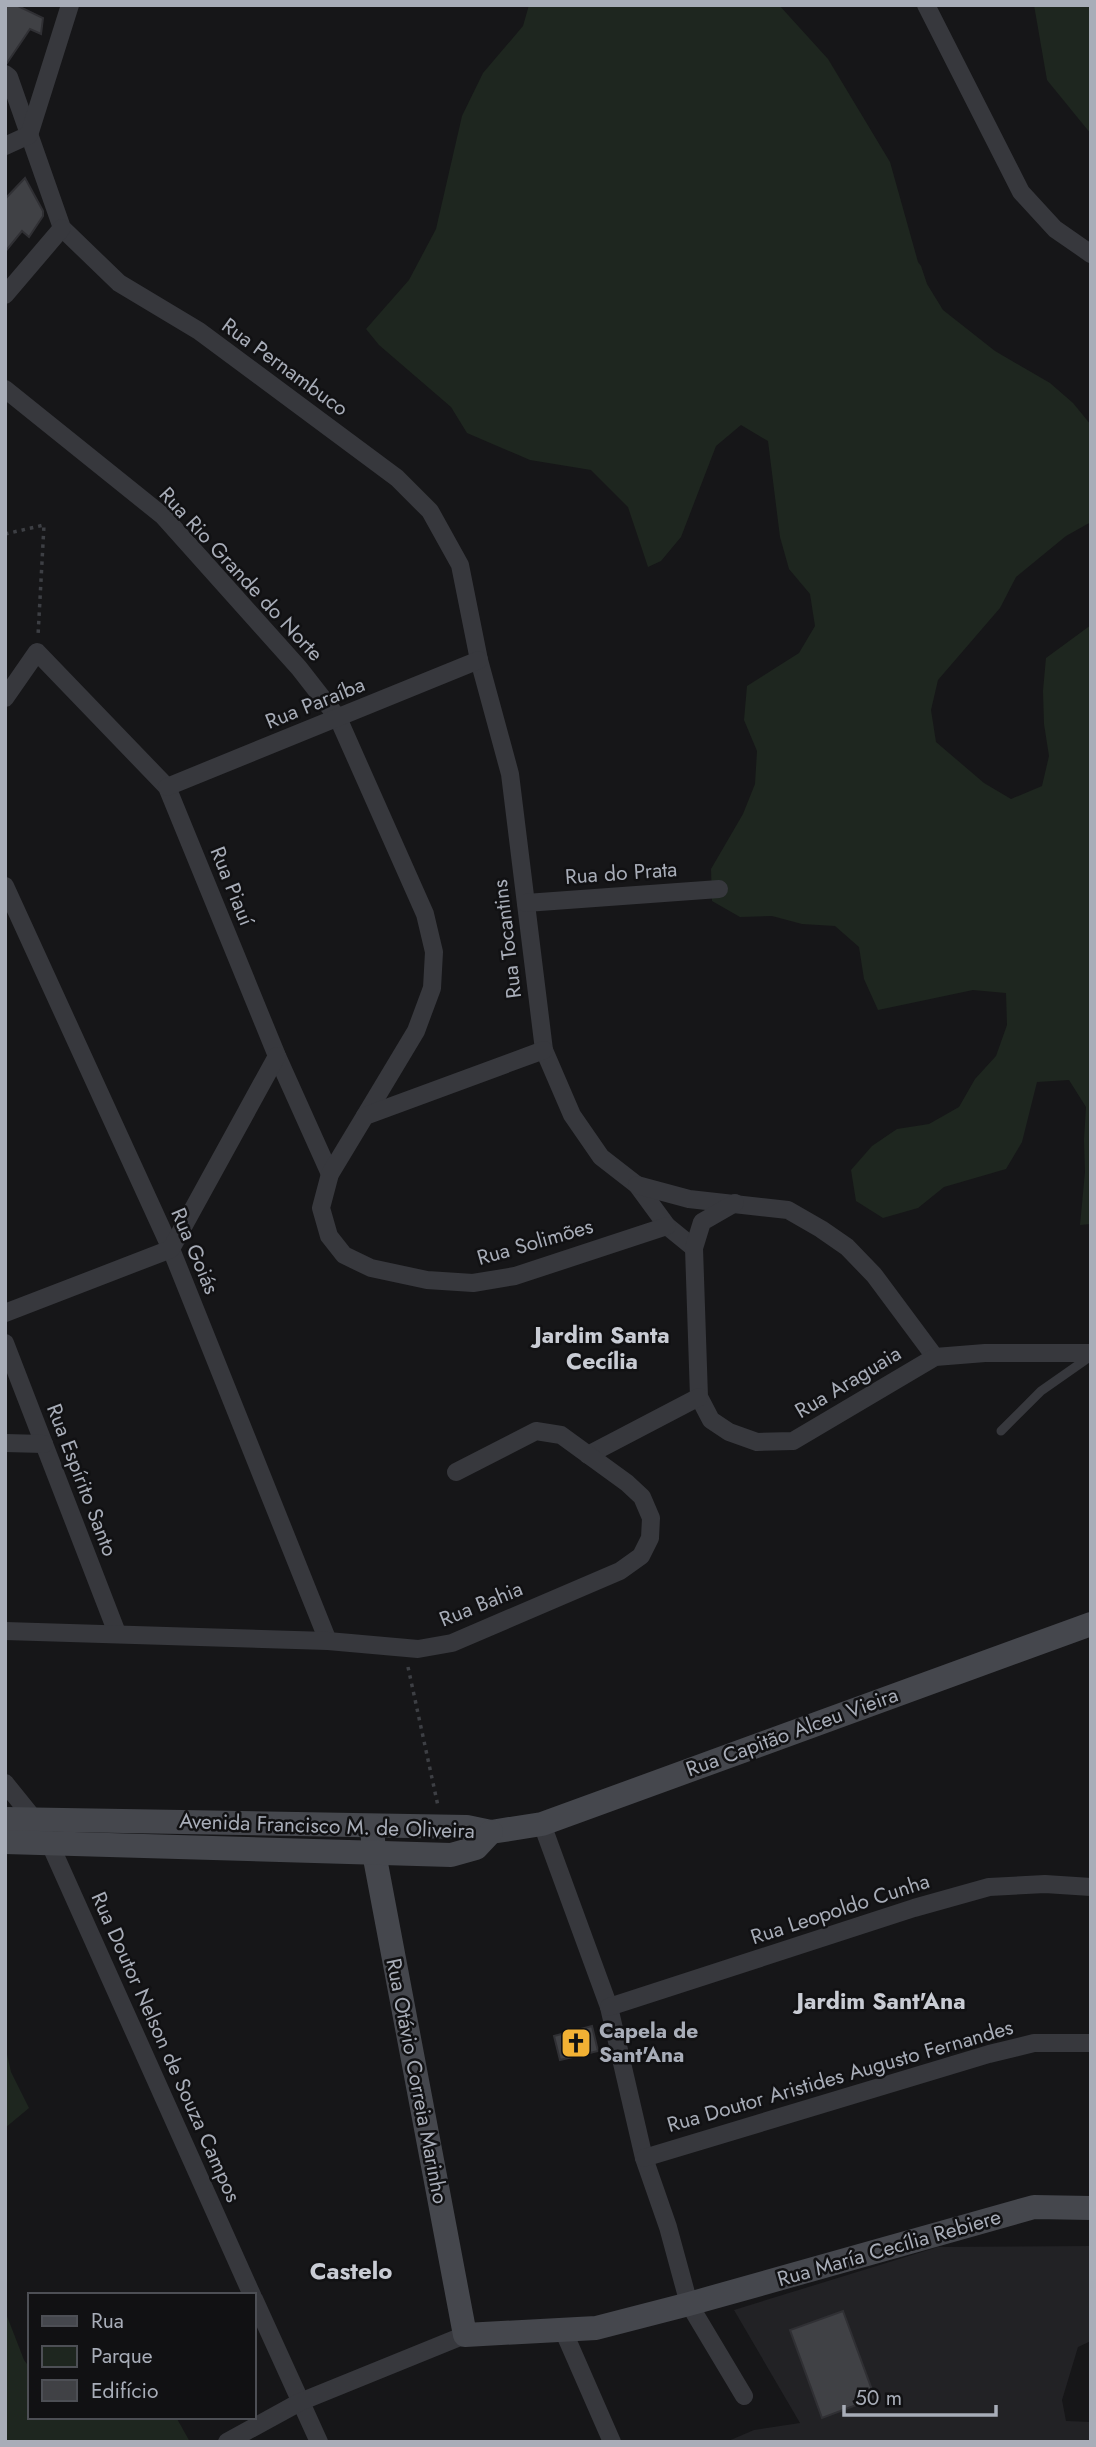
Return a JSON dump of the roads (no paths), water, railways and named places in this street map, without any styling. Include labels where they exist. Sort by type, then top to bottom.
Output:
[{"type":"street","points":[[5,146],[29,135],[71,5]]},
{"type":"street","points":[[926,5],[1021,192],[1055,229],[1090,253]]},
{"type":"street","name":"Rua Pernambuco","points":[[5,74],[9,77],[62,228],[119,283],[199,331],[397,478],[430,512],[460,565],[479,660]]},
{"type":"street","points":[[5,295],[62,228]]},
{"type":"street","name":"Rua Rio Grande do Norte","points":[[5,389],[163,516],[299,668],[338,718],[425,914],[434,952],[432,988],[416,1031],[365,1116]]},
{"type":"street","name":"Rua Piauí","points":[[5,698],[37,652],[167,787],[277,1056],[330,1174]]},
{"type":"street","name":"Rua Paraíba","points":[[167,787],[479,660]]},
{"type":"street","name":"Rua Tocantins","points":[[479,660],[510,774],[544,1050],[572,1115],[601,1157],[636,1185],[667,1226],[694,1248]]},
{"type":"street","name":"Rua Goiás","points":[[5,886],[171,1249],[328,1641]]},
{"type":"street","name":"Rua do Prata","points":[[526,903],[719,889]]},
{"type":"street","points":[[365,1116],[544,1050]]},
{"type":"street","points":[[5,1313],[171,1249],[277,1056]]},
{"type":"street","name":"Rua Solimões","points":[[365,1116],[330,1174],[321,1208],[329,1236],[344,1255],[371,1268],[427,1280],[473,1283],[515,1276],[667,1226]]},
{"type":"street","name":"Rua Tocantins","points":[[636,1185],[689,1199],[788,1210],[847,1247],[874,1275],[935,1357]]},
{"type":"street","points":[[588,1455],[699,1397],[694,1248],[702,1222],[734,1203]]},
{"type":"street","name":"Rua Espírito Santo","points":[[5,1343],[117,1633]]},
{"type":"street","points":[[935,1357],[985,1353],[1091,1355]]},
{"type":"street","name":"Rua Araguaia","points":[[699,1397],[711,1420],[729,1432],[757,1442],[793,1441],[935,1357]]},
{"type":"street","name":"Rua Bahia","points":[[5,1631],[328,1641],[418,1649],[452,1643],[620,1571],[641,1556],[650,1538],[651,1518],[642,1497],[561,1435],[536,1431],[456,1472]]},
{"type":"street","points":[[5,1443],[44,1444]]},
{"type":"street","name":"Rua Capitão Alceu Vieira","points":[[491,1832],[542,1824],[1091,1623]]},
{"type":"street","name":"Rua Doutor Nelson de Souza Campos","points":[[5,1783],[50,1844],[251,2293]]},
{"type":"street","name":"Avenida Francisco M. de Oliveira","points":[[5,1819],[467,1827],[491,1832]]},
{"type":"street","points":[[542,1824],[609,2007],[644,2158],[689,2304],[744,2396]]},
{"type":"street","name":"Rua Otávio Correia Marinho","points":[[372,1826],[374,1853],[465,2335]]},
{"type":"street","name":"Avenida Francisco M. de Oliveira","points":[[5,1842],[451,1855],[476,1848],[491,1832]]},
{"type":"street","name":"Rua Leopoldo Cunha","points":[[609,2007],[914,1908],[989,1887],[1045,1884],[1091,1887]]},
{"type":"street","name":"Rua Doutor Aristides Augusto Fernandes","points":[[644,2158],[989,2054],[1034,2043],[1091,2042]]},
{"type":"street","name":"Rua María Cecília Rebiere","points":[[465,2335],[596,2328],[1034,2207],[1091,2208]]},
{"type":"street","name":"Rua Doutor Nelson de Souza Campos","points":[[256,2304],[319,2442]]},
{"type":"street","points":[[563,2330],[612,2442]]},
{"type":"street","points":[[226,2442],[300,2402],[465,2335]]},
{"type":"lane","points":[[1001,1431],[1041,1391],[1091,1355]]},
{"type":"place","name":"Capela de Sant'Ana","points":[[576,2043]]},
{"type":"district","name":"Jardim Santa Cecília","points":[[602,1348]]},
{"type":"district","name":"Jardim Sant'Ana","points":[[881,2001]]},
{"type":"district","name":"Castelo","points":[[351,2270]]}]
